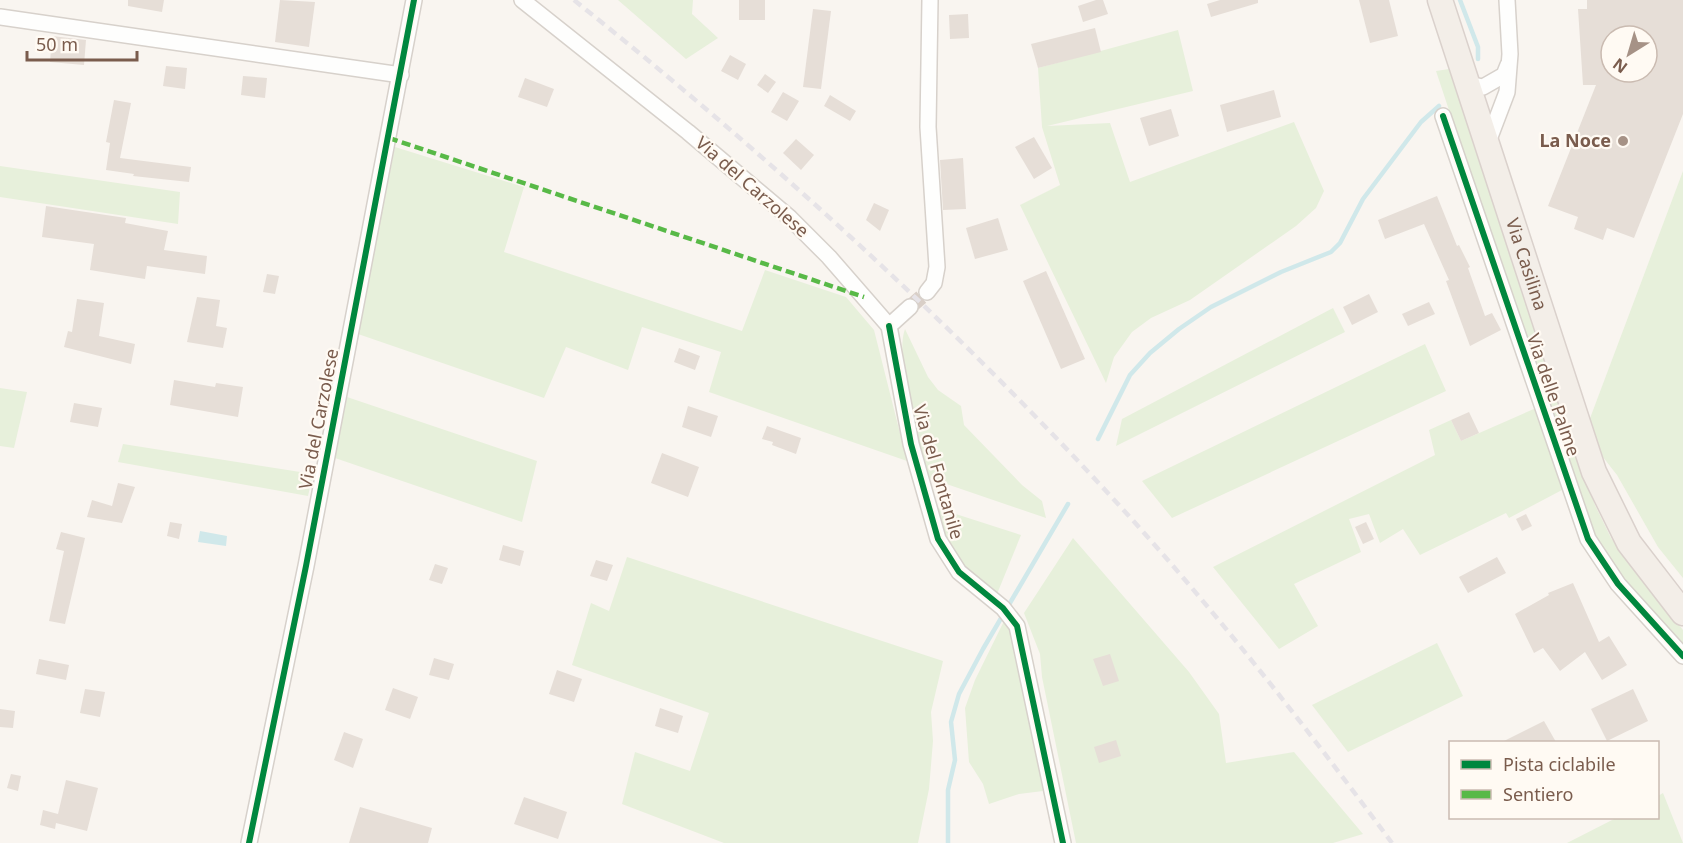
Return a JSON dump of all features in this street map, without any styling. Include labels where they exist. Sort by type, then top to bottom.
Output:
[{"type":"main road","name":"Via Casilina","points":[[1440,0],[1476,93],[1488,142],[1597,477],[1629,543],[1683,612]]},
{"type":"street","name":"Via del Carzolese","points":[[249,843],[414,0]]},
{"type":"street","name":"Via del Carzolese","points":[[522,0],[695,137],[790,218],[829,257],[889,326]]},
{"type":"street","points":[[927,292],[934,283],[938,267],[928,140],[930,0]]},
{"type":"street","points":[[1488,142],[1507,92],[1510,63],[1508,0]]},
{"type":"street","points":[[0,17],[401,75]]},
{"type":"street","points":[[1502,105],[1490,115],[1476,93],[1504,75],[1510,63]]},
{"type":"street","name":"Via delle Palme","points":[[1443,116],[1588,539],[1626,594],[1683,656]]},
{"type":"street","points":[[889,326],[910,307]]},
{"type":"street","name":"Via del Fontanile","points":[[889,326],[909,434],[935,532],[944,551],[959,572],[995,601],[1015,621],[1063,843]]},
{"type":"green space","points":[[618,0],[693,0],[692,14],[718,38],[686,59]]},
{"type":"green space","points":[[1178,30],[1193,91],[1047,126],[1110,123],[1130,182],[1294,122],[1324,191],[1316,208],[1296,226],[1190,300],[1151,318],[1132,332],[1114,357],[1106,383],[1020,205],[1060,185],[1042,127],[1038,68]]},
{"type":"green space","points":[[1449,69],[1595,505],[1611,538],[1683,630],[1683,647],[1623,578],[1598,543],[1578,499],[1436,71]]},
{"type":"green space","points":[[395,147],[524,187],[504,252],[742,331],[765,270],[846,297],[874,330],[907,461],[709,392],[721,352],[642,327],[628,370],[566,347],[544,398],[358,334]]},
{"type":"green space","points":[[0,166],[180,192],[178,224],[0,197]]},
{"type":"green space","points":[[1683,171],[1683,578],[1658,547],[1617,475],[1599,452],[1589,421]]},
{"type":"green space","points":[[1333,308],[1345,332],[1116,446],[1122,419]]},
{"type":"green space","points":[[905,329],[928,377],[938,390],[961,406],[964,425],[1022,485],[1042,501],[1046,518],[926,477],[905,379],[902,342]]},
{"type":"green space","points":[[1425,344],[1446,391],[1172,518],[1142,481]]},
{"type":"green space","points":[[0,388],[27,392],[14,448],[0,446]]},
{"type":"green space","points":[[347,397],[537,461],[522,522],[335,458]]},
{"type":"green space","points":[[1536,408],[1562,490],[1509,518],[1506,513],[1420,555],[1403,529],[1380,543],[1369,514],[1349,519],[1361,552],[1294,584],[1318,626],[1279,649],[1213,567],[1435,455],[1429,430],[1451,420],[1461,441]]},
{"type":"green space","points":[[123,444],[313,474],[308,496],[118,462]]},
{"type":"green space","points":[[934,507],[1021,535],[997,594],[972,574],[957,557]]},
{"type":"green space","points":[[1073,538],[1189,672],[1219,714],[1226,763],[1294,752],[1363,834],[1333,843],[1076,843],[1042,677],[1040,654],[1024,613]]},
{"type":"green space","points":[[627,557],[943,661],[931,712],[933,741],[929,789],[918,843],[724,843],[622,804],[635,752],[690,771],[709,713],[572,665],[591,603],[609,611]]},
{"type":"green space","points":[[1005,619],[1013,636],[1043,791],[1019,794],[989,804],[983,784],[969,762],[965,708],[975,680]]},
{"type":"green space","points":[[1437,643],[1463,696],[1348,752],[1312,705]]},
{"type":"green space","points":[[1663,793],[1683,843],[1567,843],[1614,819],[1659,819],[1659,795]]},
{"type":"water","points":[[200,531],[227,536],[226,546],[198,542]]},
{"type":"building","points":[[128,0],[164,0],[162,12],[128,6]]},
{"type":"building","points":[[280,0],[315,2],[309,47],[275,42]]},
{"type":"building","points":[[739,0],[765,0],[765,20],[739,20]]},
{"type":"building","points":[[1103,0],[1108,14],[1083,22],[1078,6]]},
{"type":"building","points":[[1220,0],[1258,0],[1258,3],[1211,17],[1207,4]]},
{"type":"building","points":[[1359,0],[1389,0],[1398,36],[1370,43]]},
{"type":"building","name":"La Noce","points":[[1587,0],[1683,0],[1683,114],[1634,238],[1607,228],[1603,240],[1574,229],[1578,217],[1548,206],[1596,85],[1583,85],[1578,9],[1587,9]]},
{"type":"building","points":[[813,9],[831,11],[821,89],[803,87]]},
{"type":"building","points":[[968,14],[969,38],[950,39],[949,15]]},
{"type":"building","points":[[1095,28],[1101,52],[1038,68],[1031,44]]},
{"type":"building","points":[[52,36],[86,40],[84,65],[50,62]]},
{"type":"building","points":[[730,55],[746,64],[738,80],[721,71]]},
{"type":"building","points":[[166,66],[187,68],[185,89],[163,86]]},
{"type":"building","points":[[765,74],[776,82],[768,93],[757,85]]},
{"type":"building","points":[[243,76],[267,78],[265,98],[241,95]]},
{"type":"building","points":[[525,78],[554,89],[547,107],[518,97]]},
{"type":"building","points":[[1274,90],[1281,117],[1227,132],[1220,105]]},
{"type":"building","points":[[783,92],[799,101],[787,121],[771,112]]},
{"type":"building","points":[[830,95],[856,111],[850,121],[824,106]]},
{"type":"building","points":[[114,100],[131,103],[120,158],[191,167],[189,182],[133,176],[134,174],[106,170],[110,143],[106,142]]},
{"type":"building","points":[[1171,109],[1179,136],[1149,146],[1140,118]]},
{"type":"building","points":[[1034,137],[1052,168],[1034,179],[1015,147]]},
{"type":"building","points":[[796,139],[814,155],[801,170],[783,153]]},
{"type":"building","points":[[963,158],[966,209],[943,210],[940,160]]},
{"type":"building","points":[[1437,196],[1457,246],[1459,245],[1470,267],[1468,268],[1485,316],[1492,313],[1501,330],[1470,346],[1446,281],[1449,280],[1424,224],[1385,239],[1378,220]]},
{"type":"building","points":[[874,203],[889,210],[880,231],[866,220]]},
{"type":"building","points":[[46,206],[126,218],[125,223],[168,231],[164,250],[207,256],[205,274],[147,266],[145,279],[90,270],[94,244],[42,237]]},
{"type":"building","points":[[998,218],[1008,250],[975,259],[966,228]]},
{"type":"building","points":[[1046,271],[1085,359],[1061,369],[1023,281]]},
{"type":"building","points":[[267,274],[279,276],[275,294],[263,292]]},
{"type":"building","points":[[1369,294],[1378,312],[1352,325],[1343,307]]},
{"type":"building","points":[[197,297],[220,300],[216,326],[227,328],[223,348],[187,342]]},
{"type":"building","points":[[77,299],[104,303],[99,336],[135,344],[131,364],[64,347],[68,331],[72,332]]},
{"type":"building","points":[[1429,302],[1435,314],[1408,326],[1402,314]]},
{"type":"building","points":[[679,348],[700,356],[695,370],[674,362]]},
{"type":"building","points":[[174,380],[215,387],[216,383],[243,387],[238,417],[170,405]]},
{"type":"building","points":[[74,403],[102,408],[98,427],[70,422]]},
{"type":"building","points":[[688,406],[718,416],[711,437],[682,427]]},
{"type":"building","points":[[1469,412],[1479,433],[1461,441],[1451,420]]},
{"type":"building","points":[[767,426],[801,438],[796,454],[762,439]]},
{"type":"building","points":[[662,453],[699,467],[688,497],[651,483]]},
{"type":"building","points":[[118,483],[135,487],[122,523],[87,517],[92,500],[112,506]]},
{"type":"building","points":[[1526,514],[1532,526],[1522,531],[1516,519]]},
{"type":"building","points":[[170,522],[182,524],[179,539],[167,536]]},
{"type":"building","points":[[1366,522],[1374,539],[1363,544],[1355,527]]},
{"type":"building","points":[[61,532],[85,538],[65,624],[49,621],[64,551],[56,549]]},
{"type":"building","points":[[503,545],[524,551],[520,566],[499,560]]},
{"type":"building","points":[[1497,557],[1506,573],[1468,593],[1459,577]]},
{"type":"building","points":[[596,560],[613,565],[607,581],[590,576]]},
{"type":"building","points":[[435,564],[448,568],[442,584],[429,580]]},
{"type":"building","points":[[1573,583],[1599,642],[1609,636],[1627,665],[1602,680],[1585,652],[1560,671],[1543,648],[1534,653],[1515,614],[1549,595],[1548,593]]},
{"type":"building","points":[[1110,654],[1119,681],[1103,686],[1093,659]]},
{"type":"building","points":[[434,658],[454,664],[449,680],[429,675]]},
{"type":"building","points":[[39,659],[69,665],[66,680],[36,674]]},
{"type":"building","points":[[557,670],[582,679],[574,702],[549,694]]},
{"type":"building","points":[[393,688],[418,697],[410,719],[385,710]]},
{"type":"building","points":[[85,689],[105,692],[100,717],[80,713]]},
{"type":"building","points":[[1633,689],[1648,721],[1607,741],[1591,709]]},
{"type":"building","points":[[660,708],[683,716],[678,733],[655,726]]},
{"type":"building","points":[[0,709],[15,711],[13,728],[0,727]]},
{"type":"building","points":[[1544,721],[1555,741],[1504,741]]},
{"type":"building","points":[[344,732],[363,739],[353,768],[334,760]]},
{"type":"building","points":[[1116,740],[1121,756],[1099,763],[1094,747]]},
{"type":"building","points":[[11,774],[21,776],[18,791],[7,788]]},
{"type":"building","points":[[66,780],[98,788],[87,831],[56,823],[55,829],[40,825],[43,810],[58,814]]},
{"type":"building","points":[[524,797],[567,812],[558,839],[514,824]]},
{"type":"building","points":[[360,807],[432,828],[428,843],[349,843]]},
{"type":"waterway","points":[[1460,0],[1478,47],[1478,59]]},
{"type":"waterway","points":[[1098,439],[1130,375],[1150,353],[1179,329],[1211,307],[1281,272],[1331,252],[1340,243],[1363,199],[1421,122],[1439,106]]},
{"type":"waterway","points":[[948,843],[948,790],[955,760],[951,722],[959,694],[1068,504]]},
{"type":"tunnel","points":[[910,307],[927,292]]},
{"type":"railway","points":[[574,0],[791,183],[930,312],[1064,446],[1163,554],[1231,635],[1297,717],[1392,843]]},
{"type":"marked path","points":[[389,138],[864,297]]},
{"type":"cycle path","points":[[249,843],[306,566],[414,0]]},
{"type":"cycle path","points":[[1443,116],[1588,539],[1618,584],[1683,656]]},
{"type":"cycle path","points":[[889,326],[911,444],[938,539],[959,572],[1003,608],[1017,626],[1063,843]]},
{"type":"place","name":"La Noce","points":[[1623,141]]}]
